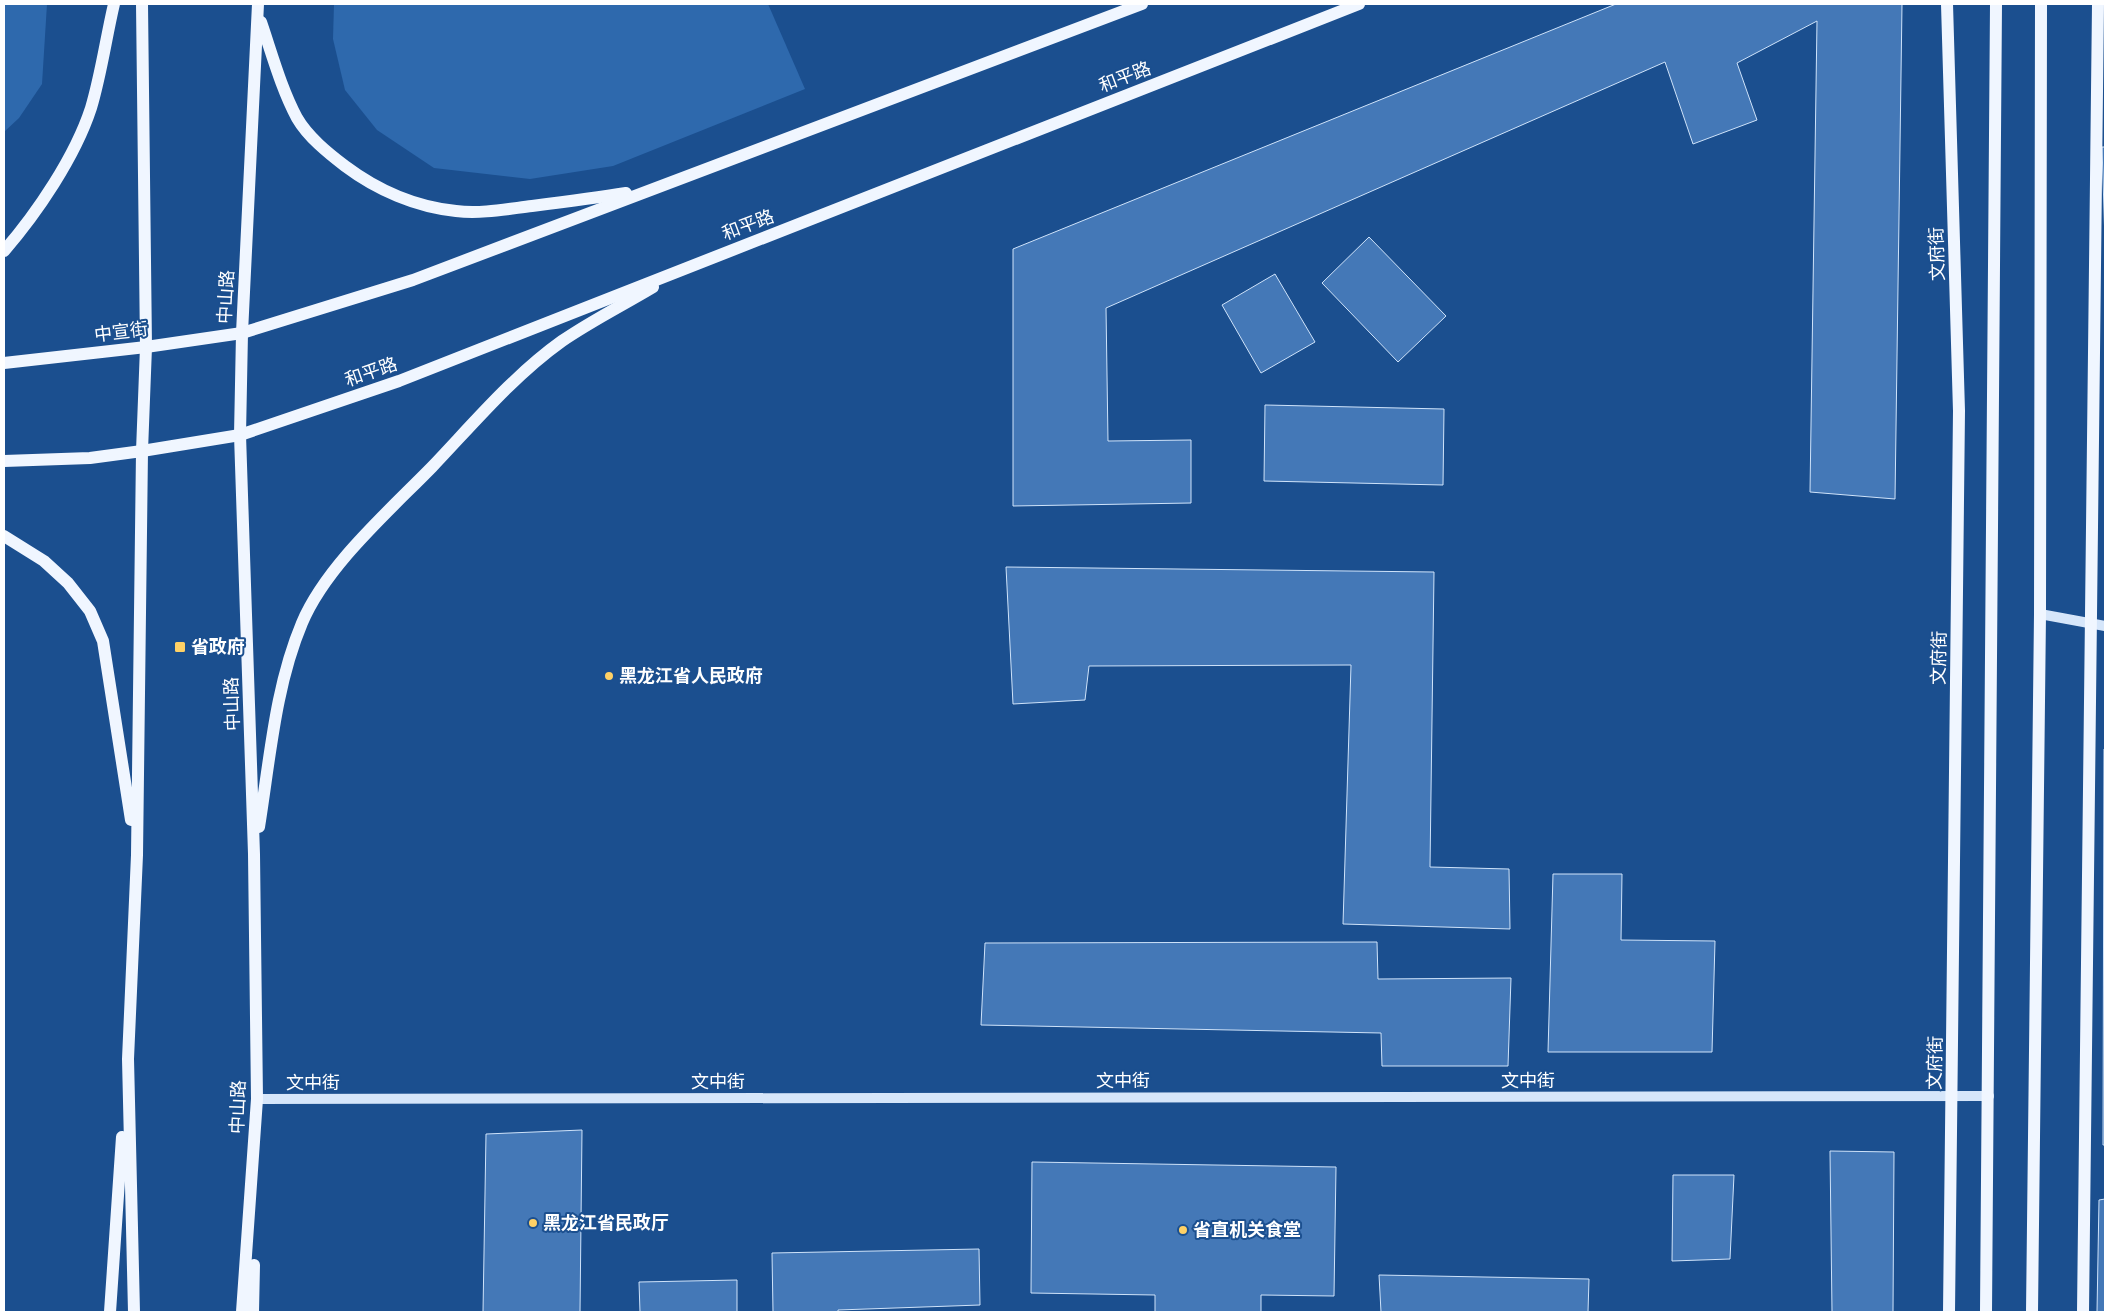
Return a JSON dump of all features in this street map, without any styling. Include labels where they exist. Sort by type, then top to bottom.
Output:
[{"type":"main road","points":[[4,251],[21,232],[43,200],[78,140],[90,108],[114,4]]},
{"type":"main road","points":[[110,1312],[128,1059],[137,855],[142,451],[146,347],[142,4]]},
{"type":"main road","points":[[242,334],[414,280],[1142,4]]},
{"type":"main road","name":"和平路","points":[[142,451],[240,435],[399,381],[1359,4]]},
{"type":"main road","name":"文府街","points":[[1947,4],[1959,411],[1949,1312]]},
{"type":"main road","points":[[1986,1312],[1996,4]]},
{"type":"main road","points":[[2032,1312],[2040,614],[2041,4]]},
{"type":"main road","points":[[2083,1312],[2098,4]]},
{"type":"main road","points":[[258,10],[284,91],[298,120],[315,140],[344,165],[380,188],[404,199],[457,211],[500,210],[648,190]]},
{"type":"main road","name":"中山路","points":[[242,1312],[257,1099],[254,854],[240,435],[242,334],[258,10]]},
{"type":"main road","points":[[254,854],[280,695],[291,652],[312,602],[328,578],[355,547],[484,413],[537,362],[562,341],[686,268]]},
{"type":"main road","name":"中宣街","points":[[4,363],[242,334]]},
{"type":"main road","points":[[4,461],[90,458],[142,451]]},
{"type":"main road","points":[[4,536],[44,561],[68,583],[90,611],[103,641],[137,855]]},
{"type":"main road","points":[[128,1059],[134,1312]]},
{"type":"main road","points":[[253,1312],[257,1099]]},
{"type":"street","points":[[2040,614],[2105,626]]},
{"type":"street","name":"文中街","points":[[257,1099],[1988,1096]]},
{"type":"shaded area","points":[[4,4],[47,4],[42,84],[19,118],[4,132]]},
{"type":"shaded area","points":[[334,4],[768,4],[805,89],[613,166],[530,179],[434,168],[377,130],[345,90],[333,39]]},
{"type":"building","points":[[1616,4],[1902,4],[1895,499],[1810,492],[1817,21],[1737,63],[1757,120],[1693,144],[1665,62],[1106,308],[1108,441],[1191,440],[1191,503],[1013,506],[1013,249]]},
{"type":"building","points":[[2102,147],[2105,147],[2105,242]]},
{"type":"building","points":[[1369,237],[1446,316],[1398,362],[1322,283]]},
{"type":"building","points":[[1275,274],[1315,342],[1261,373],[1222,305]]},
{"type":"building","points":[[1265,405],[1444,409],[1443,485],[1264,481]]},
{"type":"building","points":[[1006,567],[1434,572],[1430,867],[1509,869],[1510,929],[1343,924],[1351,665],[1089,666],[1085,700],[1013,704]]},
{"type":"building","points":[[2104,749],[2105,1145],[2103,1145]]},
{"type":"building","points":[[1553,874],[1622,874],[1621,940],[1715,941],[1712,1052],[1548,1052]]},
{"type":"building","points":[[1377,942],[1378,979],[1511,978],[1508,1066],[1382,1066],[1381,1033],[981,1025],[985,943]]},
{"type":"building","name":"黑龙江省民政厅","points":[[582,1130],[580,1312],[483,1312],[486,1134]]},
{"type":"building","points":[[1830,1151],[1894,1152],[1893,1312],[1832,1312]]},
{"type":"building","name":"省直机关食堂","points":[[1032,1162],[1336,1167],[1334,1296],[1261,1295],[1261,1312],[1155,1312],[1155,1295],[1031,1293]]},
{"type":"building","points":[[1673,1175],[1734,1175],[1730,1259],[1672,1261]]},
{"type":"building","points":[[2105,1199],[2105,1312],[2097,1312],[2099,1200]]},
{"type":"building","points":[[979,1249],[980,1305],[838,1310],[838,1312],[773,1312],[772,1253]]},
{"type":"building","points":[[1379,1275],[1589,1279],[1588,1312],[1381,1312]]},
{"type":"building","points":[[737,1280],[737,1312],[640,1312],[639,1282]]},
{"type":"place","name":"省政府","points":[[180,647]]},
{"type":"place","name":"黑龙江省人民政府","points":[[609,676]]},
{"type":"place","name":"黑龙江省民政厅","points":[[533,1223]]},
{"type":"place","name":"省直机关食堂","points":[[1183,1230]]}]
